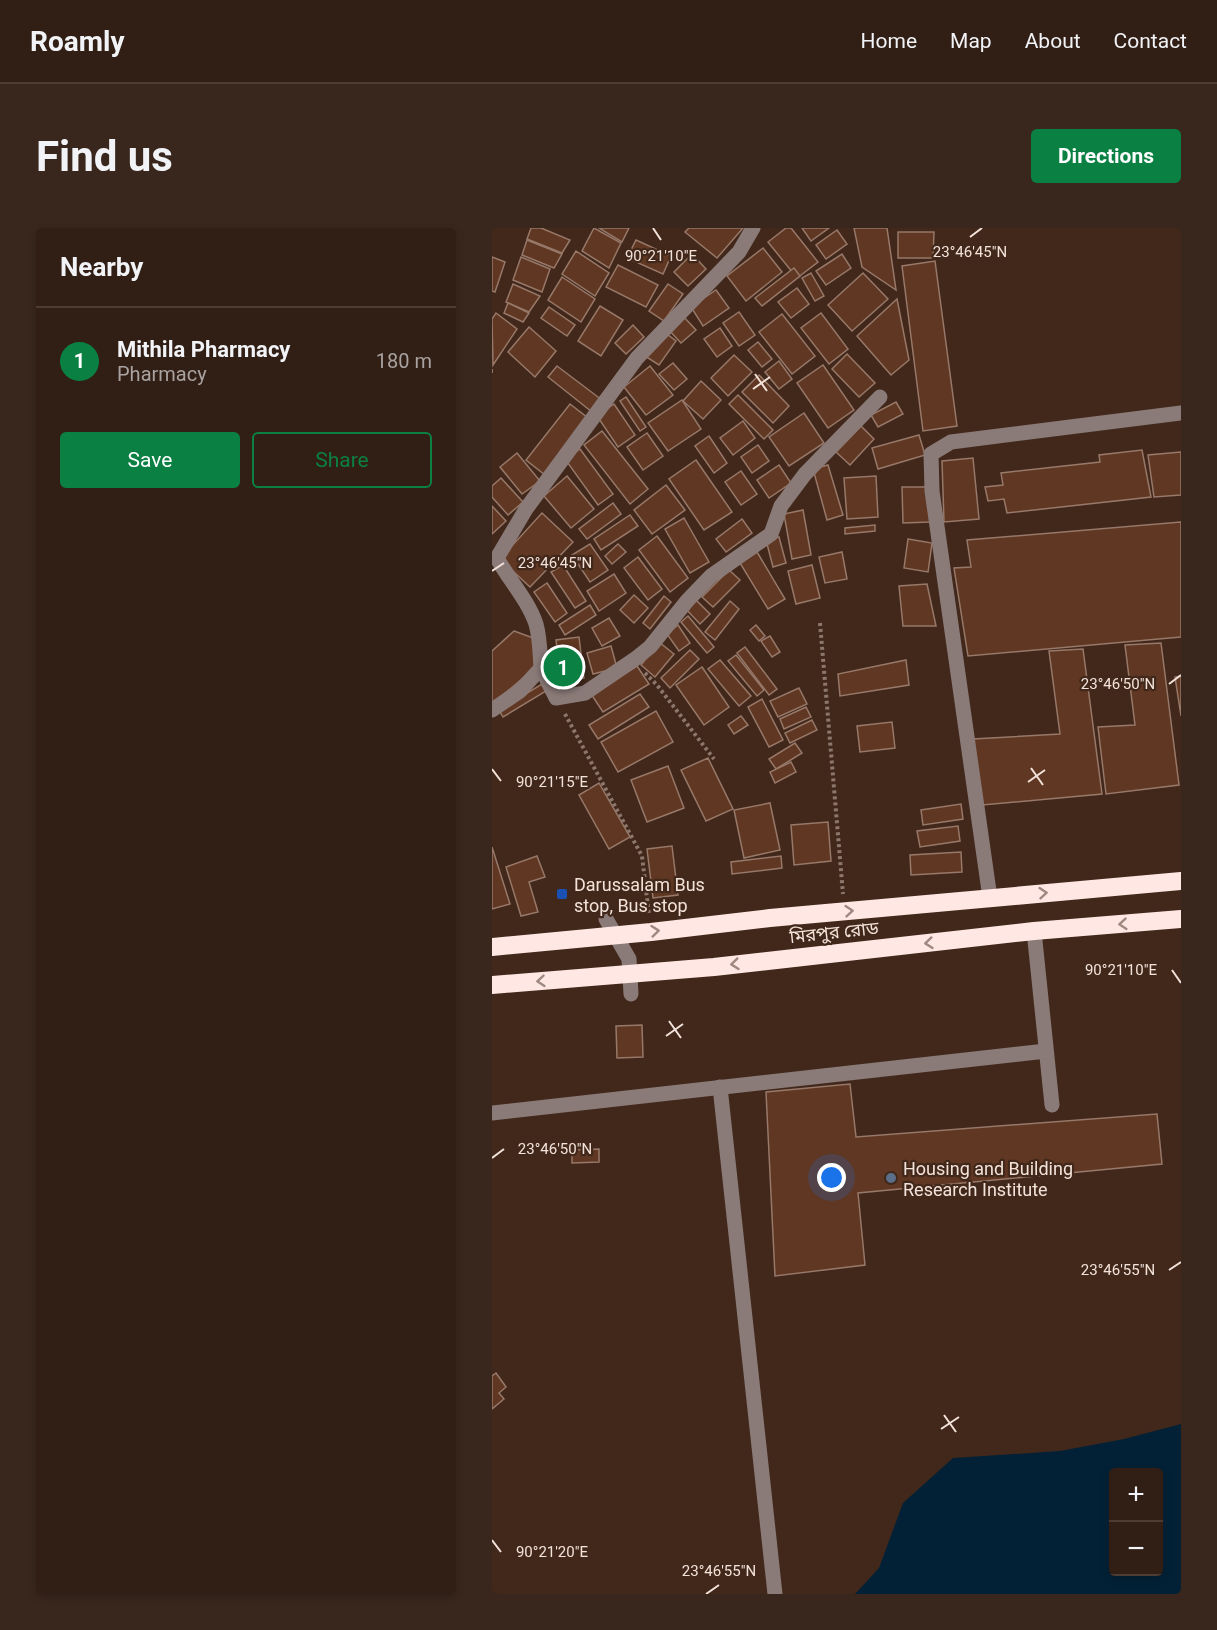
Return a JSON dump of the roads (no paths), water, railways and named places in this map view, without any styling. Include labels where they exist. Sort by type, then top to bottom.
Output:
[{"type":"highway","name":"মিরপুর রোড","points":[[492,946],[990,897],[1181,881]]},
{"type":"highway","name":"মিরপুর রোড","points":[[492,985],[714,967],[1034,931],[1181,919]]},
{"type":"street","points":[[753,228],[740,252],[637,358],[526,509],[497,558],[519,591],[536,625],[541,668],[556,698],[585,693],[650,647],[687,601],[711,576],[771,534],[781,506],[805,474],[880,397]]},
{"type":"street","points":[[990,897],[932,491],[931,454],[951,442],[1181,413]]},
{"type":"street","points":[[492,710],[520,691],[541,668]]},
{"type":"street","points":[[606,919],[628,959],[631,994]]},
{"type":"street","points":[[1034,931],[1052,1105]]},
{"type":"street","points":[[492,1113],[1046,1051]]},
{"type":"street","points":[[720,1087],[775,1594]]},
{"type":"water","points":[[1181,1424],[1181,1594],[855,1594],[879,1568],[903,1503],[953,1458],[1060,1451],[1124,1439]]},
{"type":"place","name":"Mithila Pharmacy","points":[[563,667]]},
{"type":"place","name":"Darussalam Bus stop, Bus stop","points":[[562,894]]},
{"type":"place","name":"Housing and Building Research Institute","points":[[891,1178]]}]
